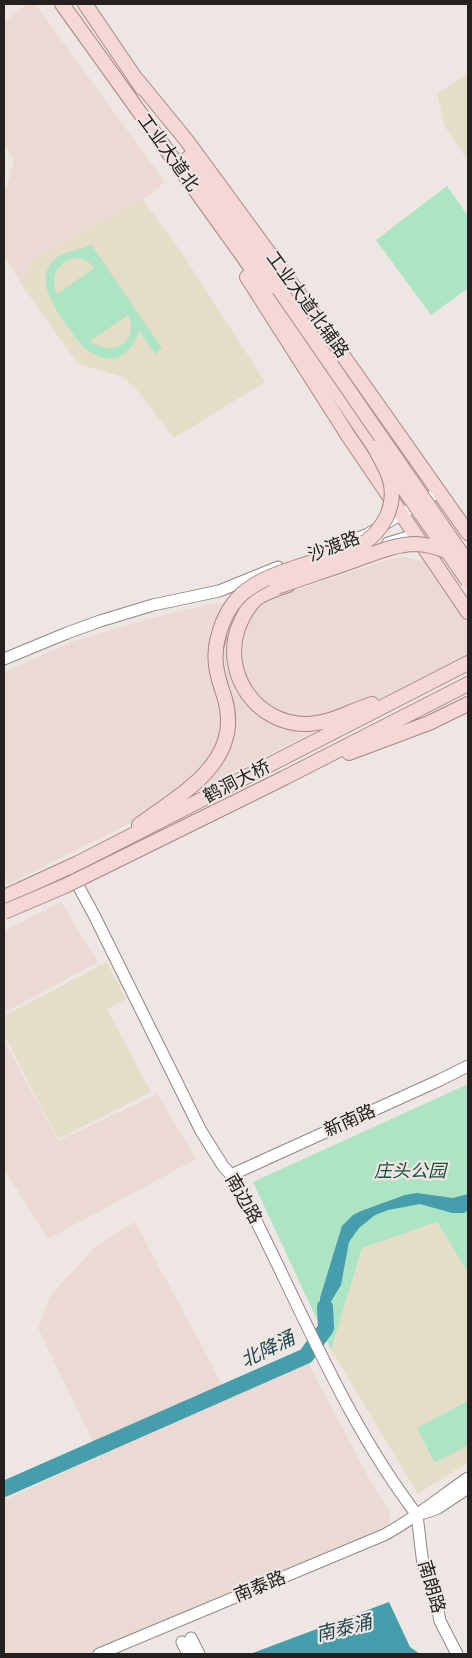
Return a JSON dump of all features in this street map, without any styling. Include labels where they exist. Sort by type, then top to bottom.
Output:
[{"type":"main road","name":"工业大道北","points":[[62,4],[210,210],[277,295]]},
{"type":"main road","name":"工业大道北","points":[[85,4],[138,81],[277,295]]},
{"type":"main road","name":"工业大道北辅路","points":[[138,81],[198,156],[310,308],[440,491],[468,534]]},
{"type":"main road","name":"工业大道北辅路","points":[[210,210],[229,247],[272,318],[382,486],[468,612]]},
{"type":"main road","points":[[277,295],[375,448],[468,582]]},
{"type":"main road","points":[[277,295],[468,564]]},
{"type":"main road","points":[[105,850],[198,781],[208,771],[221,752],[228,731],[228,716],[217,674],[216,647],[220,628],[227,611],[238,597],[249,587],[276,574],[359,546],[378,530],[388,514],[392,494],[387,474],[375,448]]},
{"type":"main road","points":[[382,486],[400,485],[406,482],[417,472],[420,463]]},
{"type":"main road","points":[[216,647],[220,632],[228,619],[249,600],[284,584],[380,552],[400,546],[423,545],[447,552],[468,564]]},
{"type":"main road","points":[[424,685],[324,722],[304,724],[286,721],[262,709],[246,692],[238,677],[235,664],[234,649],[236,635],[245,613],[262,596],[398,549],[418,548],[432,553],[449,563],[468,582]]},
{"type":"main road","name":"鹤洞大桥","points":[[4,897],[105,850],[468,663]]},
{"type":"main road","points":[[284,778],[468,684]]},
{"type":"main road","points":[[284,778],[429,723],[468,704]]},
{"type":"main road","points":[[429,723],[468,714]]},
{"type":"main road","name":"鹤洞大桥","points":[[4,912],[65,886],[284,778]]},
{"type":"street","name":"沙渡路","points":[[4,659],[67,633],[108,619],[221,590],[258,574],[349,542],[440,491]]},
{"type":"street","name":"沙渡路","points":[[221,590],[235,592],[248,590],[376,546],[415,535]]},
{"type":"street","name":"南边路","points":[[74,878],[201,1131],[223,1166],[231,1175],[258,1224],[354,1417],[391,1478],[418,1515]]},
{"type":"street","name":"新南路","points":[[231,1175],[468,1066]]},
{"type":"street","name":"南泰路","points":[[99,1654],[364,1545],[418,1515],[434,1501],[468,1478]]},
{"type":"street","name":"南泰路","points":[[418,1515],[438,1508],[468,1488]]},
{"type":"street","name":"南朗路","points":[[418,1515],[423,1565],[434,1590],[440,1621],[457,1654]]},
{"type":"street","points":[[446,1632],[446,1654]]},
{"type":"street","points":[[188,1654],[186,1640],[199,1654]]},
{"type":"shaded area","points":[[27,4],[35,4],[165,182],[143,200],[33,259],[21,284],[4,255],[4,192],[14,160],[4,144],[4,22]]},
{"type":"shaded area","points":[[468,73],[468,161],[445,127],[437,94]]},
{"type":"shaded area","points":[[143,200],[180,250],[265,382],[174,438],[137,390],[123,377],[78,364],[21,284],[33,259]]},
{"type":"shaded area","points":[[405,557],[423,561],[441,570],[468,609],[468,655],[8,884],[4,875],[4,672],[74,641],[141,621],[214,603],[260,602],[390,559]]},
{"type":"shaded area","points":[[61,902],[98,962],[4,1013],[4,931]]},
{"type":"shaded area","points":[[107,962],[126,999],[107,1009],[151,1092],[58,1139],[4,1035],[4,1016]]},
{"type":"shaded area","points":[[4,1040],[58,1141],[157,1094],[196,1159],[48,1239],[4,1169]]},
{"type":"shaded area","points":[[135,1222],[228,1395],[307,1361],[370,1480],[390,1512],[390,1523],[384,1531],[176,1616],[89,1654],[4,1654],[4,1500],[100,1456],[38,1328],[50,1296],[96,1246]]},
{"type":"shaded area","points":[[437,1222],[468,1273],[468,1462],[418,1494],[331,1350],[362,1248]]},
{"type":"green space","points":[[447,186],[468,216],[468,288],[431,315],[376,240]]},
{"type":"green space","points":[[91,244],[162,348],[155,354],[139,331],[135,341],[123,355],[108,359],[100,357],[82,346],[59,314],[47,289],[46,277],[49,266],[59,256]],"holes":[[[74,258],[86,260],[94,268],[57,294],[54,281],[56,271],[63,263]],[[128,315],[131,324],[130,332],[128,339],[122,344],[108,348],[90,341]]]},
{"type":"green space","name":"庄头公园","points":[[468,1084],[468,1273],[437,1222],[362,1248],[331,1350],[253,1182]]},
{"type":"green space","points":[[468,1401],[468,1445],[435,1463],[417,1428]]},
{"type":"water","points":[[417,1193],[453,1198],[468,1194],[468,1210],[464,1213],[452,1213],[420,1204],[388,1210],[375,1215],[359,1228],[349,1242],[341,1285],[327,1308],[326,1328],[320,1313],[320,1298],[342,1226],[353,1215],[361,1211],[405,1195]]},
{"type":"water","name":"南泰涌","points":[[389,1602],[410,1647],[420,1654],[250,1654]]},
{"type":"waterway","name":"北降涌","points":[[4,1489],[306,1356],[326,1328],[325,1307]]}]
